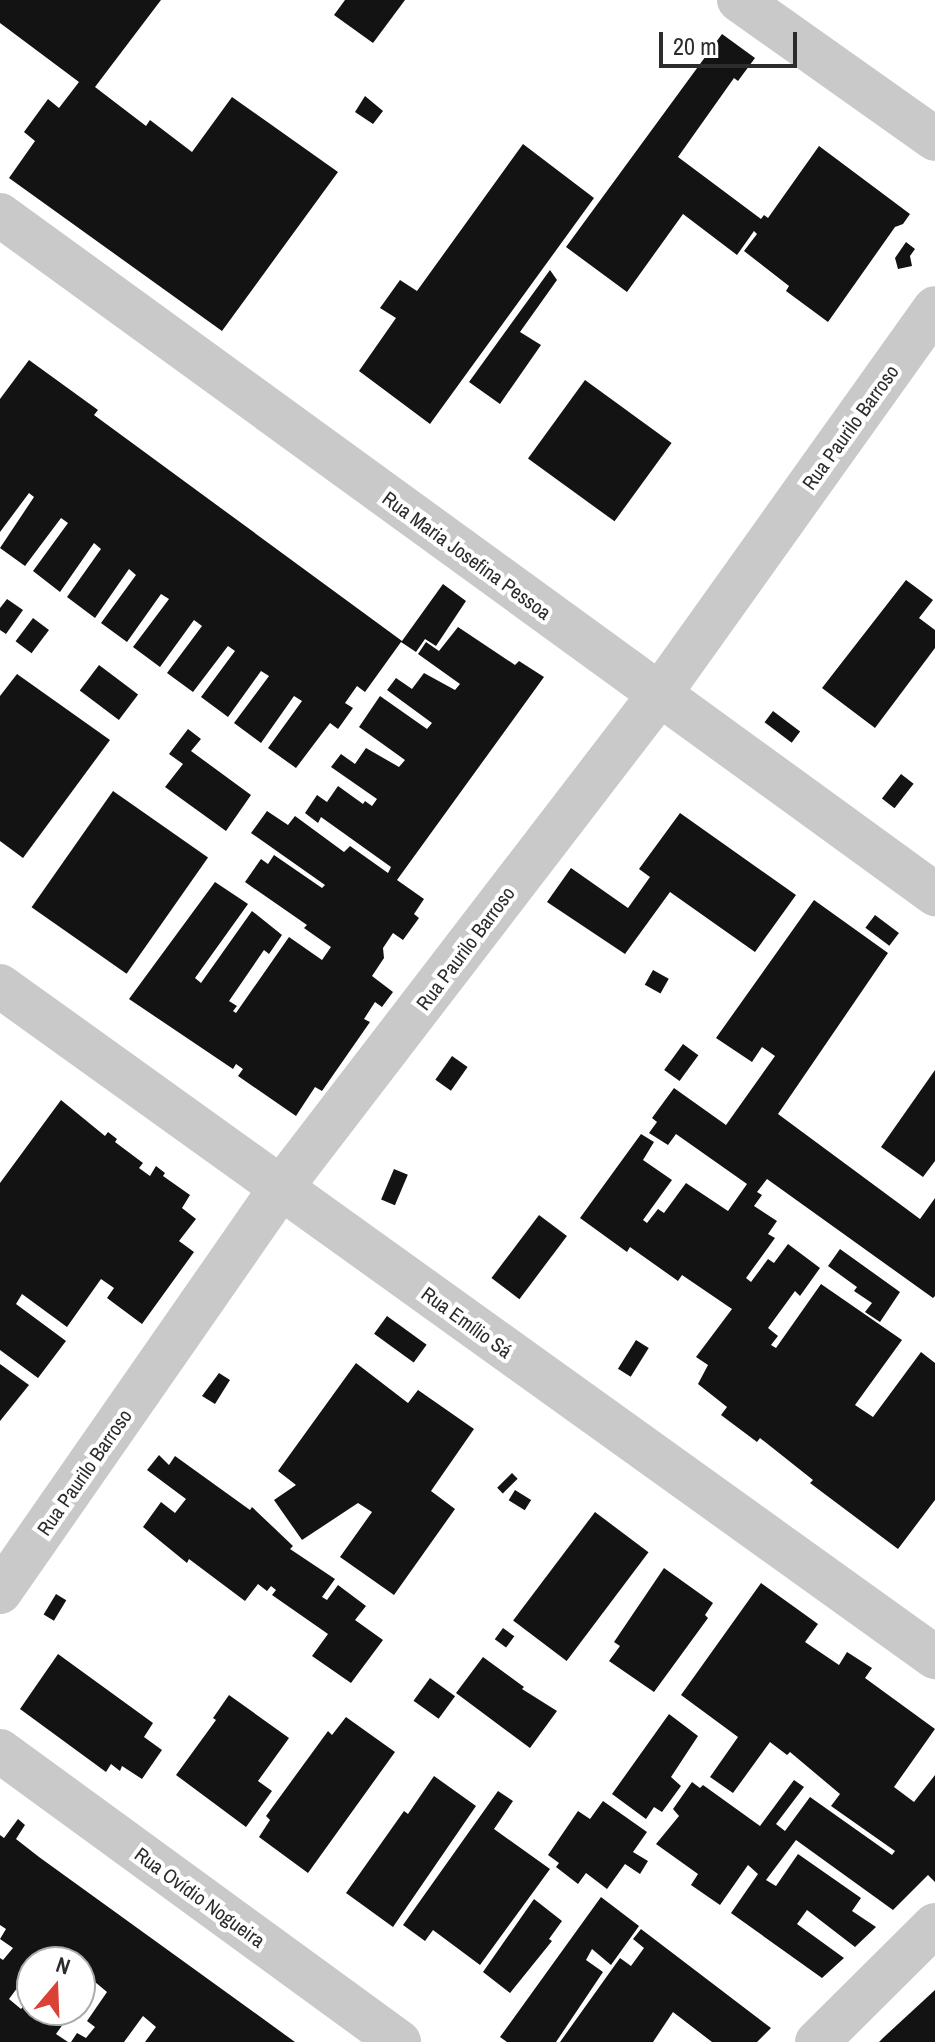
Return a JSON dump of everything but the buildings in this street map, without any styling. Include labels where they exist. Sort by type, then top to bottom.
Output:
[{"type":"street","points":[[739,0],[935,139]]},
{"type":"street","name":"Rua Maria Josefina Pessoa","points":[[0,215],[935,894]]},
{"type":"street","name":"Rua Paurilo Barroso","points":[[0,1592],[280,1189],[659,695],[935,308]]},
{"type":"street","name":"Rua Emílio Sá","points":[[0,986],[935,1657]]},
{"type":"street","name":"Rua Ovídio Nogueira","points":[[0,1751],[399,2042]]},
{"type":"street","points":[[817,2042],[935,1925]]}]
